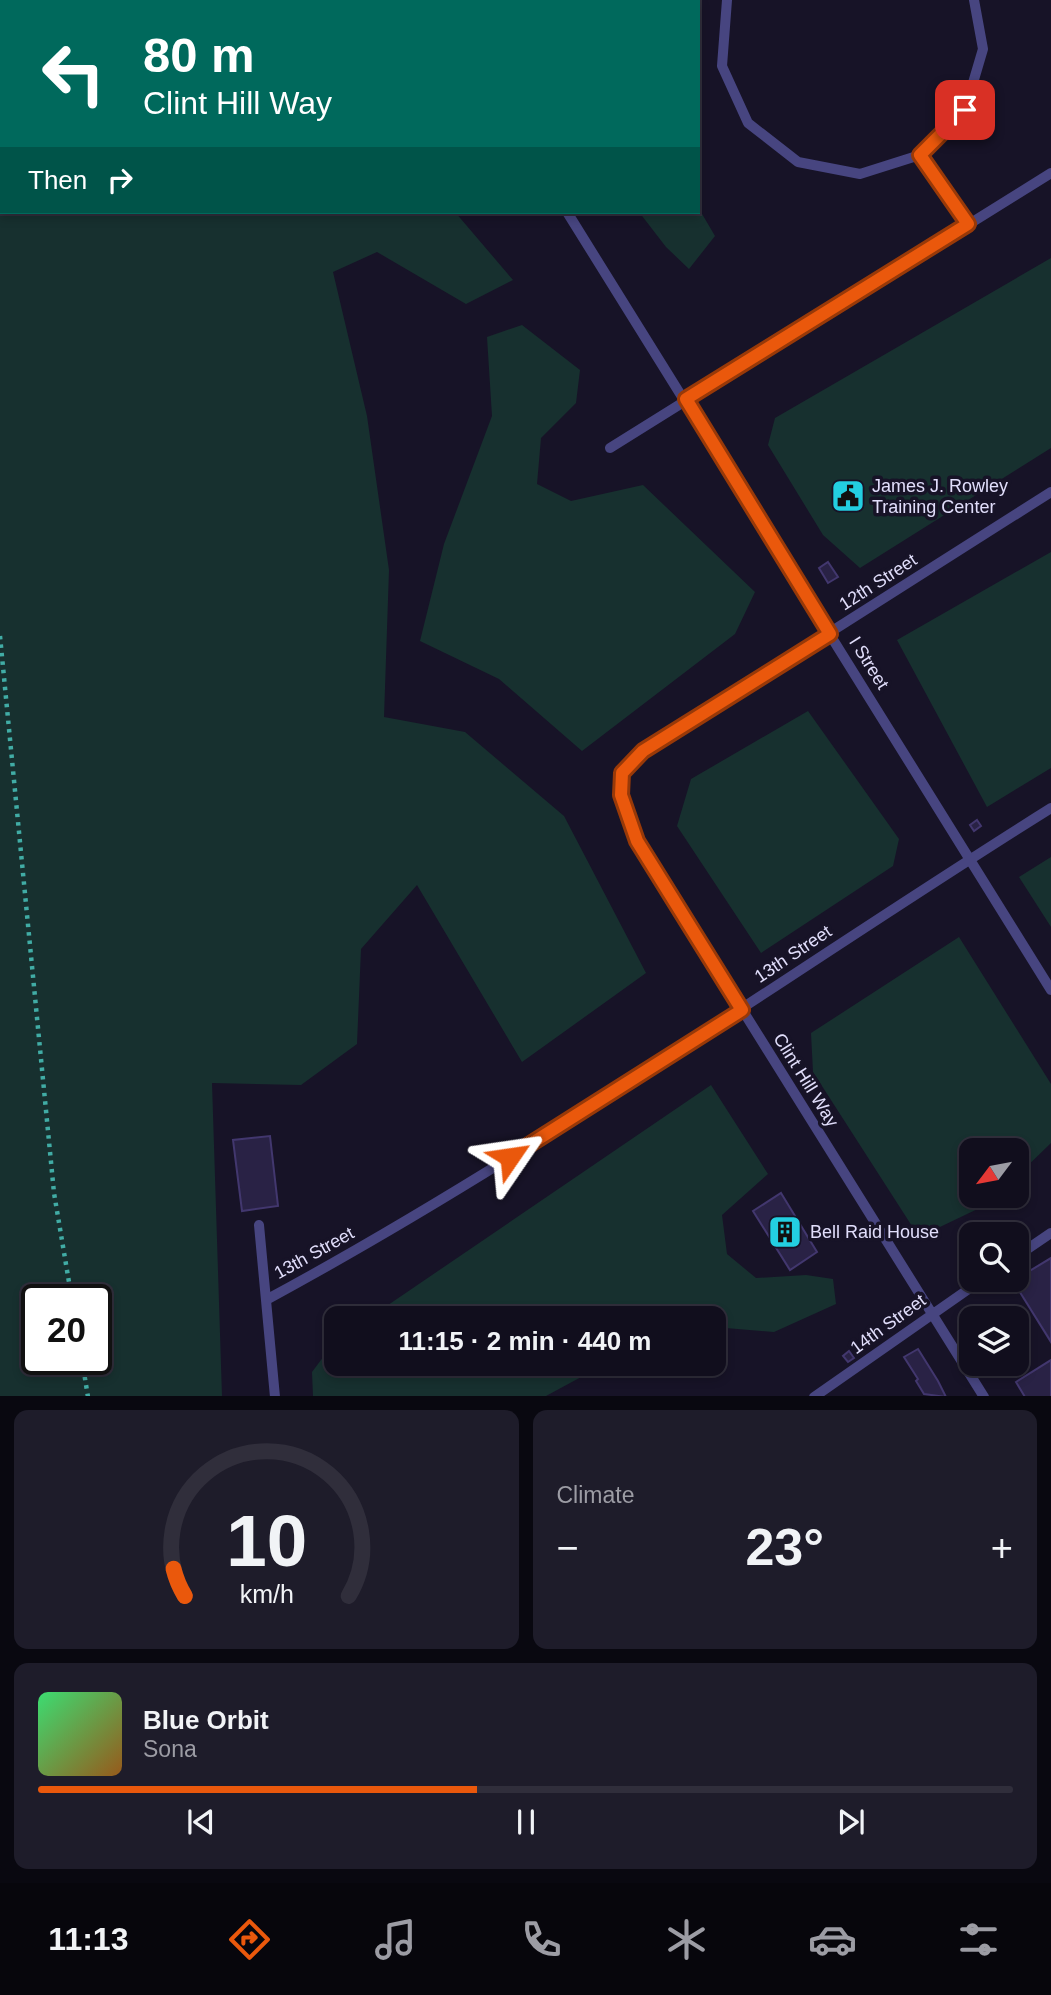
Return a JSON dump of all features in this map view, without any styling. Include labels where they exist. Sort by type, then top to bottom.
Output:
[{"type":"lane","points":[[727,0],[722,66],[748,123],[798,162],[860,174],[920,155],[965,110],[983,49],[974,0]]},
{"type":"lane","points":[[920,155],[968,224]]},
{"type":"lane","points":[[610,448],[1051,173]]},
{"type":"lane","name":"I Street","points":[[568,214],[686,399],[1051,990]]},
{"type":"lane","name":"12th Street","points":[[622,773],[643,751],[1051,492]]},
{"type":"lane","name":"Clint Hill Way","points":[[622,773],[621,795],[637,841],[984,1396]]},
{"type":"lane","name":"13th Street","points":[[266,1300],[349,1255],[487,1172],[742,1010],[1051,808]]},
{"type":"lane","points":[[259,1225],[275,1396]]},
{"type":"lane","points":[[1029,1248],[1051,1233]]},
{"type":"lane","name":"14th Street","points":[[814,1396],[964,1292]]},
{"type":"path","points":[[0,636],[54,1193],[69,1284]]},
{"type":"path","points":[[84,1375],[88,1396]]},
{"type":"green space","points":[[700,210],[715,236],[689,269],[666,247],[641,214],[700,214]]},
{"type":"green space","points":[[0,214],[457,214],[513,280],[466,304],[377,252],[333,272],[367,416],[389,570],[384,717],[465,732],[564,816],[646,973],[522,1062],[417,885],[361,949],[357,1044],[301,1085],[212,1083],[222,1396],[0,1396]]},
{"type":"green space","points":[[1051,258],[1051,448],[860,568],[823,535],[768,445],[775,418]]},
{"type":"green space","points":[[522,325],[580,370],[576,403],[541,438],[537,484],[571,501],[643,485],[755,592],[735,634],[582,751],[499,679],[420,641],[444,544],[492,416],[487,337]]},
{"type":"green space","points":[[1051,552],[1051,768],[987,807],[897,640]]},
{"type":"green space","points":[[808,711],[899,839],[893,866],[761,953],[677,826],[691,779]]},
{"type":"green space","points":[[1051,857],[1051,927],[1019,877]]},
{"type":"green space","points":[[959,937],[1051,1084],[1051,1143],[1029,1164],[1029,1138],[959,1138],[959,1208],[980,1208],[919,1237],[813,1072],[811,1033]]},
{"type":"green space","points":[[711,1085],[768,1174],[722,1215],[727,1254],[756,1278],[806,1275],[833,1279],[836,1304],[774,1332],[726,1328],[726,1306],[387,1306]]},
{"type":"green space","points":[[324,1356],[324,1376],[583,1376],[546,1396],[313,1396],[312,1372]]},
{"type":"building","points":[[828,562],[838,577],[828,583],[819,568]]},
{"type":"building","points":[[977,820],[981,826],[974,831],[970,825]]},
{"type":"building","points":[[270,1136],[278,1206],[242,1211],[233,1140]]},
{"type":"building","name":"Bell Raid House","points":[[781,1193],[817,1252],[790,1270],[753,1211]]},
{"type":"building","points":[[1051,1258],[1051,1342],[1020,1292],[1029,1292],[1029,1271]]},
{"type":"building","points":[[918,1349],[946,1396],[924,1394],[904,1357]]},
{"type":"building","points":[[849,1351],[854,1358],[848,1362],[843,1356]]},
{"type":"building","points":[[1051,1360],[1051,1396],[1024,1396],[1016,1382]]},
{"type":"place","name":"James J. Rowley Training Center","points":[[848,496]]},
{"type":"place","name":"Bell Raid House","points":[[785,1232]]},
{"type":"route","points":[[510,1157],[742,1010],[637,841],[621,795],[622,773],[643,751],[830,634],[686,399],[968,224],[920,155],[965,110]]}]
